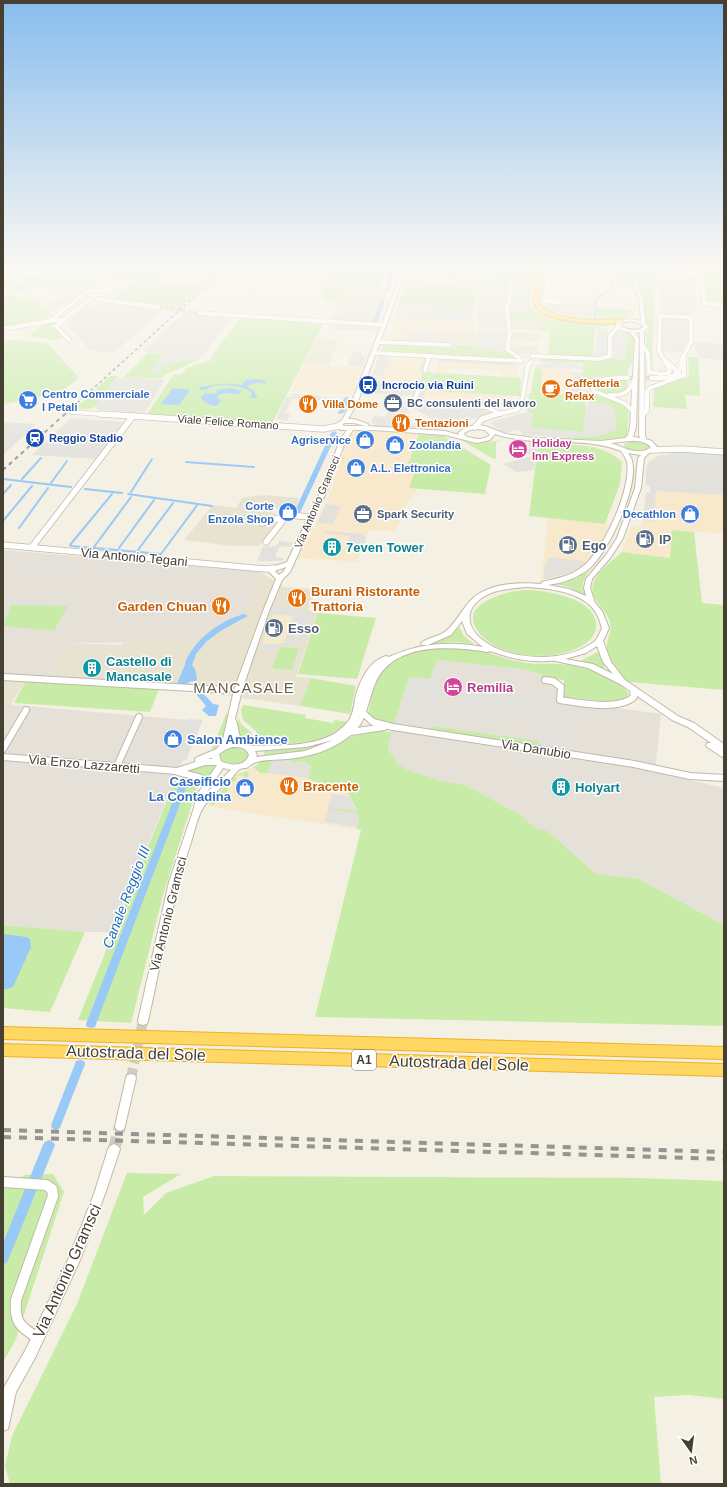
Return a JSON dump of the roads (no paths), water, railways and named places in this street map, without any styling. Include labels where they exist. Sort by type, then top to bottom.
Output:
[{"type":"highway","name":"Autostrada del Sole","points":[[3,1033],[724,1053]]},
{"type":"highway","name":"Autostrada del Sole","points":[[3,1050],[724,1070]]},
{"type":"street","points":[[342,425],[351,412],[379,338]]},
{"type":"street","points":[[509,338],[507,349],[512,354],[524,361]]},
{"type":"street","points":[[512,354],[599,359],[608,358],[610,356],[610,338]]},
{"type":"street","points":[[637,338],[632,432],[631,436],[619,444],[629,455],[631,461],[628,486],[612,530],[602,549],[588,566],[573,575],[550,582],[506,587],[488,593],[474,601],[448,634],[436,640],[400,650],[377,664],[364,682],[352,721],[347,728],[337,735],[313,744],[246,747],[232,745],[220,750],[216,755],[219,763],[228,767],[237,768],[251,761],[263,758],[306,754],[336,742],[351,732],[358,725],[364,713],[373,679],[384,665],[403,654],[423,647],[442,644],[471,646],[530,659],[556,659],[590,666],[622,682],[675,718],[691,725],[724,748]]},
{"type":"street","points":[[643,338],[642,435],[644,440]]},
{"type":"street","points":[[643,346],[648,353],[649,372],[661,374],[669,373],[670,370],[659,348],[659,338]]},
{"type":"street","points":[[651,378],[666,378],[676,375],[680,371],[680,363],[691,342],[691,338]]},
{"type":"street","points":[[378,342],[450,345]]},
{"type":"street","points":[[374,353],[512,361],[524,361],[547,356]]},
{"type":"street","points":[[528,355],[537,359]]},
{"type":"street","points":[[475,427],[482,419],[517,410],[521,406],[524,361],[528,355]]},
{"type":"street","points":[[642,415],[647,411],[647,391],[650,388],[684,375],[684,355]]},
{"type":"street","points":[[425,371],[429,356]]},
{"type":"street","points":[[663,358],[675,368],[676,375]]},
{"type":"street","points":[[598,393],[614,396],[627,393],[631,389],[635,376]]},
{"type":"street","points":[[628,378],[608,379],[595,382],[591,387],[598,393],[624,403],[633,411]]},
{"type":"street","points":[[418,391],[414,403],[486,407],[501,414]]},
{"type":"street","name":"Viale Felice Romano","points":[[72,412],[323,429],[342,425]]},
{"type":"street","points":[[351,412],[354,425]]},
{"type":"street","points":[[32,547],[133,416]]},
{"type":"street","points":[[489,416],[483,421],[483,425],[490,433]]},
{"type":"street","points":[[342,425],[445,433],[462,436],[477,441],[483,441],[490,433]]},
{"type":"street","name":"Via Antonio Gramsci","points":[[342,425],[341,433],[343,440]]},
{"type":"street","name":"Via Antonio Gramsci","points":[[220,750],[227,739],[233,710],[278,571],[312,517],[343,440],[354,425]]},
{"type":"street","points":[[445,433],[475,427],[490,433],[510,437],[601,443],[625,440],[644,440],[651,443],[682,449],[724,452]]},
{"type":"street","points":[[462,436],[461,433],[464,430]]},
{"type":"street","points":[[601,443],[634,453],[682,449]]},
{"type":"street","points":[[593,605],[587,588],[589,579],[609,556],[620,538],[638,488],[640,462],[643,456],[654,447],[651,443]]},
{"type":"street","points":[[280,510],[278,515],[312,517]]},
{"type":"street","points":[[262,523],[287,516]]},
{"type":"street","points":[[266,542],[287,516]]},
{"type":"street","name":"Via Antonio Tegani","points":[[3,545],[278,571]]},
{"type":"street","points":[[527,585],[560,589],[582,597],[593,605],[601,615],[605,625],[599,641],[582,653],[556,659]]},
{"type":"street","points":[[466,612],[466,625],[474,637],[488,648],[498,652]]},
{"type":"street","points":[[599,641],[607,662],[622,682]]},
{"type":"street","points":[[3,677],[226,690]]},
{"type":"street","points":[[545,680],[554,681],[561,686],[560,700],[622,704],[632,700],[634,696],[632,689]]},
{"type":"street","points":[[3,749],[26,710]]},
{"type":"street","name":"Via Antonio Gramsci","points":[[233,710],[233,729],[236,737],[246,747]]},
{"type":"street","name":"Via Danubio","points":[[364,713],[368,719],[373,722],[393,727],[634,764],[679,774],[724,778]]},
{"type":"street","points":[[117,766],[139,717]]},
{"type":"street","points":[[675,718],[685,728],[724,755]]},
{"type":"street","name":"Via Danubio","points":[[351,732],[366,729],[393,727]]},
{"type":"street","points":[[246,747],[253,755],[251,761]]},
{"type":"street","name":"Via Enzo Lazzaretti","points":[[166,771],[195,762],[220,750]]},
{"type":"street","name":"Via Enzo Lazzaretti","points":[[3,757],[194,774],[203,778],[209,783]]},
{"type":"street","name":"Via Enzo Lazzaretti","points":[[166,771],[180,771],[205,762],[219,763]]},
{"type":"street","name":"Via Antonio Gramsci","points":[[143,1021],[174,882],[198,808],[200,795],[217,775],[219,763]]},
{"type":"street","name":"Via Antonio Gramsci","points":[[198,808],[237,768]]},
{"type":"street","name":"Via Danubio","points":[[679,774],[724,773]]},
{"type":"street","points":[[120,1126],[130,1078]]},
{"type":"street","name":"Via Antonio Gramsci","points":[[3,1400],[11,1389],[38,1338],[80,1249],[102,1192],[114,1149]]},
{"type":"street","points":[[3,1182],[46,1186],[52,1189],[53,1196],[16,1300],[14,1310],[17,1322],[23,1329],[38,1338]]},
{"type":"street","name":"Via Antonio Gramsci","points":[[3,1424],[11,1389]]},
{"type":"water","points":[[246,380],[264,380],[268,384],[257,383],[246,386],[254,391],[258,398],[250,398],[252,395],[251,392],[242,388],[228,385],[214,386],[205,390],[199,389],[200,387],[220,384],[242,385]]},
{"type":"water","points":[[173,388],[190,390],[179,405],[161,404]]},
{"type":"water","points":[[231,388],[242,391],[239,394],[225,393],[218,395],[217,398],[222,400],[216,406],[205,402],[201,397],[205,393],[213,394],[218,392],[215,390]]},
{"type":"water","points":[[186,662],[192,663],[197,679],[196,681],[191,681],[186,684],[177,684]]},
{"type":"water","points":[[196,694],[204,694],[213,704],[219,705],[216,716],[209,716],[202,710],[206,706]]},
{"type":"water","points":[[3,934],[27,937],[30,939],[31,947],[13,987],[3,990]]},
{"type":"waterway","name":"Canale Reggio III","points":[[341,413],[347,398]]},
{"type":"waterway","name":"Canale Reggio III","points":[[296,515],[334,433]]},
{"type":"waterway","points":[[22,479],[41,458]]},
{"type":"waterway","points":[[131,492],[152,459]]},
{"type":"waterway","points":[[51,483],[67,461]]},
{"type":"waterway","points":[[186,462],[254,467]]},
{"type":"waterway","points":[[3,479],[71,487]]},
{"type":"waterway","points":[[3,494],[11,485]]},
{"type":"waterway","points":[[3,521],[32,486]]},
{"type":"waterway","points":[[19,528],[48,488]]},
{"type":"waterway","points":[[85,489],[122,493]]},
{"type":"waterway","points":[[70,545],[112,494]]},
{"type":"waterway","points":[[128,494],[198,504]]},
{"type":"waterway","points":[[94,547],[131,497]]},
{"type":"waterway","points":[[119,548],[154,500]]},
{"type":"waterway","points":[[138,550],[173,503]]},
{"type":"waterway","points":[[71,546],[161,554],[198,504]]},
{"type":"waterway","points":[[198,504],[212,506]]},
{"type":"waterway","name":"Canale Reggio III","points":[[189,663],[198,646],[211,634],[244,616]]},
{"type":"waterway","name":"Canale Reggio III","points":[[91,1024],[186,778]]},
{"type":"waterway","name":"Canale Reggio III","points":[[56,1125],[80,1064]]},
{"type":"waterway","name":"Canale Reggio III","points":[[3,1258],[49,1145]]},
{"type":"tunnel","points":[[628,378],[651,378]]},
{"type":"tunnel","points":[[131,1078],[143,1021]]},
{"type":"tunnel","points":[[114,1149],[120,1126]]},
{"type":"railway","points":[[64,415],[148,338]]},
{"type":"railway","points":[[3,470],[65,414]]},
{"type":"railway","points":[[3,1130],[724,1152]]},
{"type":"railway","points":[[3,1137],[724,1159]]},
{"type":"place","name":"Incrocio via Ruini","points":[[368,385]]},
{"type":"place","name":"Caffetteria Relax","points":[[551,389]]},
{"type":"place","name":"Centro Commerciale I Petali","points":[[28,400]]},
{"type":"place","name":"BC consulenti del lavoro","points":[[393,403]]},
{"type":"place","name":"Villa Dome","points":[[308,404]]},
{"type":"place","name":"Tentazioni","points":[[401,423]]},
{"type":"place","name":"Reggio Stadio","points":[[35,438]]},
{"type":"place","name":"Agriservice","points":[[365,440]]},
{"type":"place","name":"Zoolandia","points":[[395,445]]},
{"type":"place","name":"Holiday Inn Express","points":[[518,449]]},
{"type":"place","name":"A.L. Elettronica","points":[[356,468]]},
{"type":"place","name":"Corte Enzola Shop","points":[[288,512]]},
{"type":"place","name":"Spark Security","points":[[363,514]]},
{"type":"place","name":"Decathlon","points":[[690,514]]},
{"type":"place","name":"IP","points":[[645,539]]},
{"type":"place","name":"Ego","points":[[568,545]]},
{"type":"place","name":"7even Tower","points":[[332,547]]},
{"type":"place","name":"Burani Ristorante Trattoria","points":[[297,598]]},
{"type":"place","name":"Garden Chuan","points":[[221,606]]},
{"type":"place","name":"Esso","points":[[274,628]]},
{"type":"place","name":"Castello di Mancasale","points":[[92,668]]},
{"type":"place","name":"Remilia","points":[[453,687]]},
{"type":"place","name":"Salon Ambience","points":[[173,739]]},
{"type":"place","name":"Bracente","points":[[289,786]]},
{"type":"place","name":"Holyart","points":[[561,787]]},
{"type":"place","name":"Caseificio La Contadina","points":[[245,788]]},
{"type":"district","name":"MANCASALE","points":[[244,687]]}]
